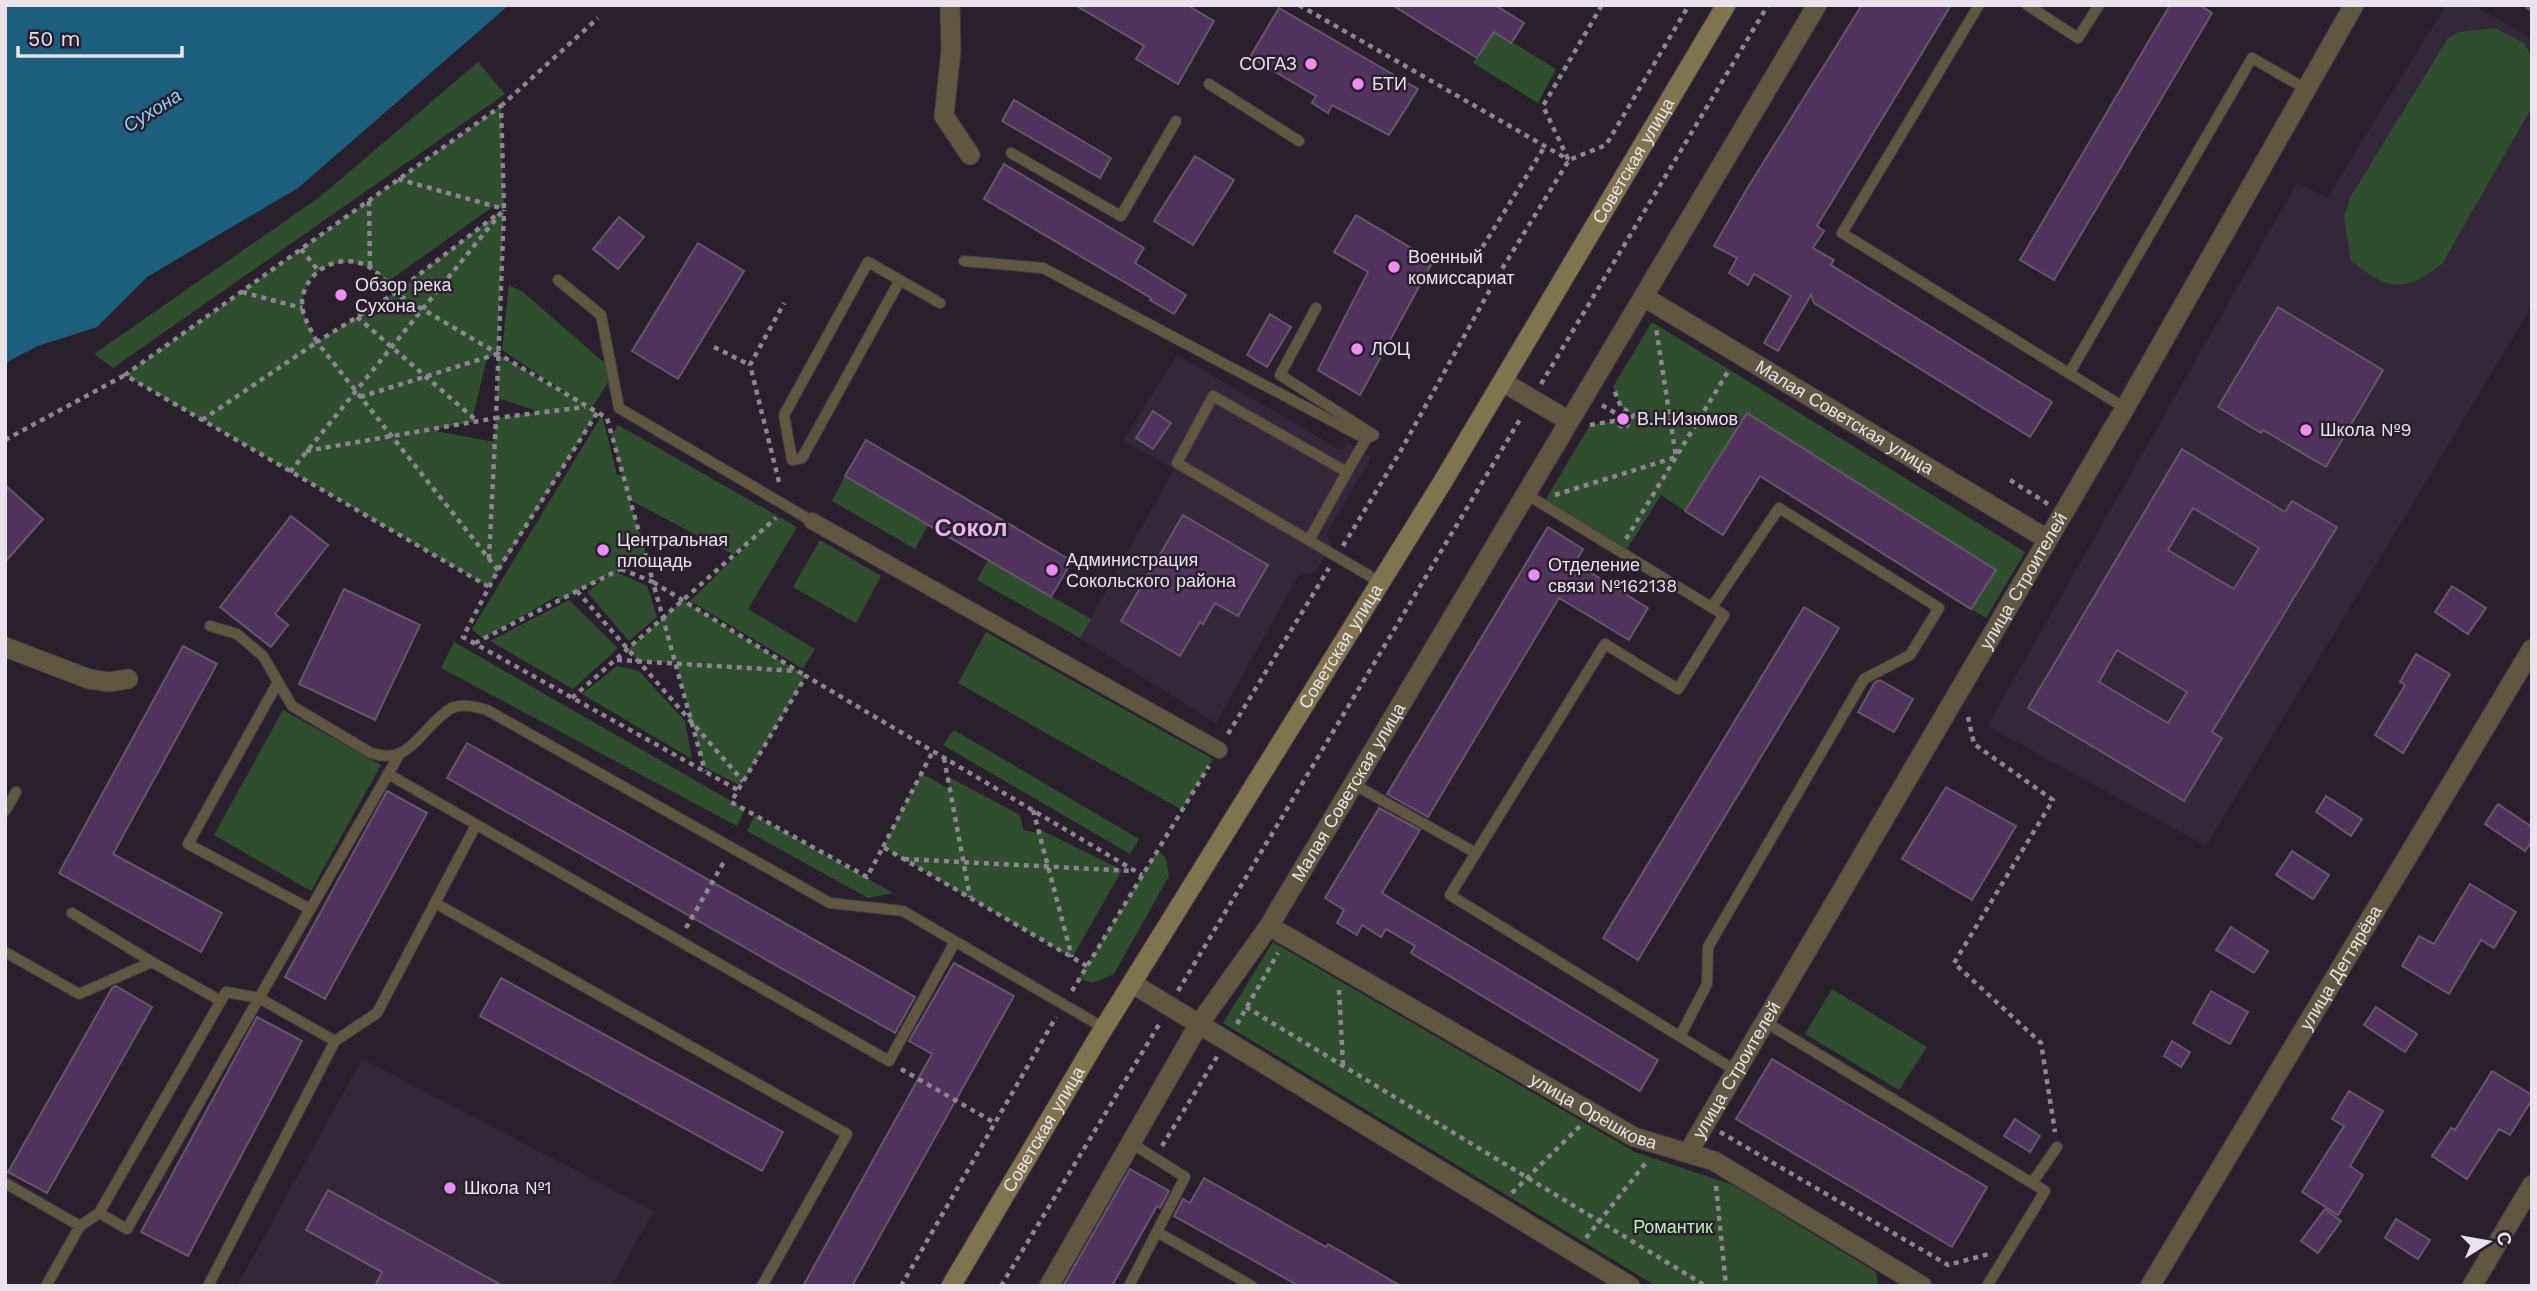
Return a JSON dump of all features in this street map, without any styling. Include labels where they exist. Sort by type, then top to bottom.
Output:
[{"type":"main road","name":"Советская улица","points":[[951,1286],[1104,1028],[1503,382],[1726,5]]},
{"type":"street","points":[[950,5],[951,51],[944,116],[970,155]]},
{"type":"street","name":"Малая Советская улица","points":[[1049,1286],[1199,1024],[1269,926],[1817,5]]},
{"type":"street","name":"улица Строителей","points":[[1688,1153],[2126,408],[2354,5]]},
{"type":"street","name":"Малая Советская улица","points":[[1644,297],[2047,539]]},
{"type":"street","points":[[1503,382],[1569,421]]},
{"type":"street","points":[[812,521],[1219,750]]},
{"type":"street","points":[[5,647],[89,680],[109,682],[128,678]]},
{"type":"street","name":"улица Дегтярёва","points":[[2150,1286],[2532,649]]},
{"type":"street","name":"улица Орешкова","points":[[1269,926],[1634,1137],[1714,1161],[1892,1279],[1922,1286]]},
{"type":"street","points":[[1133,984],[1630,1286]]},
{"type":"street","points":[[2472,1286],[2532,1185]]},
{"type":"lane","points":[[1979,5],[1842,233],[2126,408]]},
{"type":"lane","points":[[2027,5],[2078,38],[2099,5]]},
{"type":"lane","points":[[2070,372],[2252,58],[2306,89]]},
{"type":"lane","points":[[1209,84],[1299,141]]},
{"type":"lane","points":[[1011,153],[1121,216],[1176,121]]},
{"type":"lane","points":[[964,261],[1043,268],[1366,439]]},
{"type":"lane","points":[[900,280],[802,458],[792,460],[784,415],[868,262],[900,280],[940,303]]},
{"type":"lane","points":[[558,280],[601,315],[619,408],[812,521]]},
{"type":"lane","points":[[1309,540],[1366,439],[1374,435],[1280,375],[1316,308]]},
{"type":"lane","points":[[1347,472],[1213,396],[1177,463],[1380,582]]},
{"type":"lane","points":[[1526,494],[1724,615],[1678,689],[1605,645],[1450,895],[1736,1071]]},
{"type":"lane","points":[[1680,1036],[1707,984],[1709,947],[1864,679],[1910,655],[1939,608],[1779,508],[1712,607]]},
{"type":"lane","points":[[210,626],[237,634],[262,656],[292,706],[371,753],[385,758],[400,755]]},
{"type":"lane","points":[[278,682],[188,844],[310,909]]},
{"type":"lane","points":[[99,1213],[127,1229],[400,755],[451,708],[467,705],[487,710],[830,903],[903,911],[1104,1028]]},
{"type":"lane","points":[[388,774],[888,1061],[956,942]]},
{"type":"lane","points":[[1353,784],[1476,853]]},
{"type":"lane","points":[[5,811],[16,792]]},
{"type":"lane","points":[[208,1286],[335,1041],[377,1013],[476,825]]},
{"type":"lane","points":[[435,903],[847,1134],[762,1286]]},
{"type":"lane","points":[[72,912],[220,1001]]},
{"type":"lane","points":[[5,952],[79,995],[152,962]]},
{"type":"lane","points":[[46,1286],[80,1226],[99,1213],[226,992],[259,998],[335,1041]]},
{"type":"lane","points":[[1765,1022],[2045,1191],[1987,1286]]},
{"type":"lane","points":[[1129,1286],[1185,1177],[1131,1143]]},
{"type":"lane","points":[[2032,1183],[2057,1147]]},
{"type":"lane","points":[[5,1183],[80,1226]]},
{"type":"lane","points":[[1157,1232],[1252,1286]]},
{"type":"path","points":[[1299,5],[1569,160]]},
{"type":"path","points":[[1569,160],[1543,106],[1602,5]]},
{"type":"path","points":[[901,1286],[1064,1004],[1400,452],[1497,277],[1569,160],[1606,145],[1689,5]]},
{"type":"path","points":[[1001,1286],[1768,5]]},
{"type":"path","points":[[5,440],[125,375],[501,106],[598,18]]},
{"type":"path","points":[[489,559],[504,209],[501,106]]},
{"type":"path","points":[[1472,264],[1545,146]]},
{"type":"path","points":[[398,179],[504,209]]},
{"type":"path","points":[[369,200],[370,268]]},
{"type":"path","points":[[201,420],[396,293],[504,209]]},
{"type":"path","points":[[289,472],[504,209]]},
{"type":"path","points":[[301,249],[318,270]]},
{"type":"path","points":[[498,570],[317,342],[302,308],[306,287],[318,270],[336,262],[362,264],[370,268],[381,275],[396,293],[607,418],[705,772]]},
{"type":"path","points":[[241,292],[302,308]]},
{"type":"path","points":[[779,482],[750,365],[784,303]]},
{"type":"path","points":[[357,317],[477,421]]},
{"type":"path","points":[[1666,330],[1654,323],[1676,457]]},
{"type":"path","points":[[714,347],[750,365]]},
{"type":"path","points":[[360,397],[498,354]]},
{"type":"path","points":[[1719,363],[1741,376]]},
{"type":"path","points":[[1619,551],[1729,369]]},
{"type":"path","points":[[125,375],[489,587]]},
{"type":"path","points":[[1590,425],[1614,421],[1625,429],[1633,415],[1621,407],[1613,387]]},
{"type":"path","points":[[1602,405],[1617,414]]},
{"type":"path","points":[[306,451],[496,418],[586,407]]},
{"type":"path","points":[[1614,421],[1621,407]]},
{"type":"path","points":[[597,413],[498,570],[463,637],[738,790]]},
{"type":"path","points":[[1547,497],[1676,457]]},
{"type":"path","points":[[572,698],[789,507]]},
{"type":"path","points":[[474,643],[646,556]]},
{"type":"path","points":[[621,569],[653,582],[1142,876]]},
{"type":"path","points":[[577,591],[743,781]]},
{"type":"path","points":[[616,660],[798,671]]},
{"type":"path","points":[[806,676],[731,802],[867,877],[933,751]]},
{"type":"path","points":[[1961,688],[1974,744],[2053,800],[1954,963],[2041,1043],[2057,1147]]},
{"type":"path","points":[[943,757],[970,898]]},
{"type":"path","points":[[1033,810],[1072,958]]},
{"type":"path","points":[[883,847],[1087,966]]},
{"type":"path","points":[[679,941],[732,848]]},
{"type":"path","points":[[903,859],[1135,871]]},
{"type":"path","points":[[1227,1041],[1287,937]]},
{"type":"path","points":[[1338,966],[1343,1066]]},
{"type":"path","points":[[1246,1007],[1706,1286]]},
{"type":"path","points":[[917,1079],[995,1123]]},
{"type":"path","points":[[1499,1206],[1593,1113]]},
{"type":"path","points":[[1706,1123],[1948,1265],[2010,1249]]},
{"type":"path","points":[[1575,1253],[1598,1220],[1660,1145]]},
{"type":"path","points":[[1714,1161],[1726,1286]]},
{"type":"shaded area","name":"Школа №9","points":[[2446,5],[2473,5],[2532,39],[2532,306],[2206,846],[1987,726],[2297,183],[2327,198]]},
{"type":"shaded area","points":[[1177,355],[1342,451],[1347,442],[1371,458],[1326,534],[1332,545],[1316,571],[1298,576],[1216,723],[1080,638],[1174,469],[1123,441]]},
{"type":"shaded area","name":"Школа №1","points":[[362,1059],[654,1211],[612,1286],[237,1286]]},
{"type":"green space","points":[[2495,28],[2524,43],[2532,58],[2532,107],[2442,264],[2406,284],[2386,283],[2351,261],[2344,217],[2351,196],[2448,38],[2459,32]]},
{"type":"green space","points":[[1494,31],[1556,69],[1538,103],[1473,63]]},
{"type":"green space","points":[[478,62],[505,94],[113,368],[94,354],[321,196]]},
{"type":"green space","points":[[501,106],[504,209],[498,354],[573,398],[502,350],[509,285],[523,292],[615,372],[591,409],[597,413],[489,587],[125,375]],"holes":[[[494,206],[503,209],[395,293],[317,342],[306,320],[303,306],[305,290],[312,278],[322,269],[349,263],[376,272],[387,282]],[[498,354],[497,398],[540,412],[496,418],[494,442],[431,430],[477,421],[473,417],[487,358]]]},
{"type":"green space","points":[[1652,322],[2025,552],[1986,618],[1971,609],[1995,570],[1747,413],[1685,511],[1661,495],[1624,554],[1543,504],[1590,425],[1614,421],[1626,428],[1633,415],[1621,407],[1613,387]]},
{"type":"green space","points":[[602,415],[617,475],[622,475],[611,435],[618,425],[797,527],[748,609],[815,649],[803,669],[690,601],[761,532],[734,555],[630,500],[646,556],[616,572],[647,586],[657,617],[629,641],[587,592],[609,575],[560,600],[557,596],[483,639],[472,629]]},
{"type":"green space","points":[[845,476],[928,525],[915,549],[832,501]]},
{"type":"green space","points":[[820,540],[881,576],[856,623],[793,587]]},
{"type":"green space","points":[[988,560],[1091,619],[1080,638],[977,580]]},
{"type":"green space","points":[[569,600],[618,648],[573,689],[490,641]]},
{"type":"green space","points":[[683,600],[806,676],[741,786],[704,767],[673,652],[675,663],[638,661],[628,649]]},
{"type":"green space","points":[[986,632],[1213,759],[1182,810],[958,683]]},
{"type":"green space","points":[[454,642],[745,809],[737,826],[441,668]]},
{"type":"green space","points":[[617,666],[639,671],[685,721],[692,759],[582,694]]},
{"type":"green space","points":[[283,710],[381,765],[311,891],[214,835]]},
{"type":"green space","points":[[954,730],[1139,839],[1130,854],[943,745]]},
{"type":"green space","points":[[921,773],[949,789],[947,776],[1020,815],[1023,830],[1038,833],[1037,828],[1122,870],[1072,958],[883,847]]},
{"type":"green space","points":[[755,815],[893,893],[868,898],[747,831]]},
{"type":"green space","points":[[1157,851],[1166,858],[1169,876],[1114,974],[1092,983],[1079,978]]},
{"type":"green space","name":"Романтик","points":[[1273,942],[1635,1152],[1733,1185],[1876,1272],[1878,1286],[1656,1286],[1223,1023]]},
{"type":"green space","points":[[1832,989],[1927,1047],[1899,1090],[1805,1034]]},
{"type":"water","name":"Сухона","points":[[5,5],[509,5],[298,188],[147,277],[97,327],[38,346],[5,363]]},
{"type":"building","points":[[1075,5],[1187,5],[1214,21],[1178,84],[1136,59],[1144,46]]},
{"type":"building","points":[[1392,5],[1495,5],[1524,23],[1511,43],[1494,32],[1477,58]]},
{"type":"building","points":[[1862,5],[1951,5],[1817,226],[1824,231],[1813,248],[1834,260],[1831,265],[2052,402],[2030,437],[1814,303],[1811,295],[1778,351],[1764,343],[1791,296],[1754,274],[1748,285],[1729,273],[1737,258],[1714,246]]},
{"type":"building","points":[[2170,5],[2200,5],[2212,13],[2054,280],[2020,260]]},
{"type":"building","points":[[1279,8],[1418,89],[1389,135],[1332,105],[1328,113],[1312,103],[1316,96],[1250,57]]},
{"type":"building","points":[[1014,100],[1111,158],[1100,178],[1002,121]]},
{"type":"building","points":[[1195,156],[1234,180],[1193,245],[1154,221]]},
{"type":"building","points":[[1004,164],[1144,248],[1135,263],[1186,295],[1174,314],[984,199]]},
{"type":"building","points":[[1356,215],[1433,261],[1360,395],[1318,370],[1368,272],[1334,252]]},
{"type":"building","points":[[619,217],[644,237],[618,269],[593,249]]},
{"type":"building","points":[[698,243],[744,271],[678,379],[632,351]]},
{"type":"building","points":[[2278,307],[2383,370],[2326,467],[2218,407]]},
{"type":"building","points":[[1270,314],[1291,327],[1267,367],[1247,355]]},
{"type":"building","points":[[1153,411],[1171,423],[1153,449],[1136,438]]},
{"type":"building","points":[[1747,413],[1996,570],[1971,609],[1760,476],[1723,535],[1685,511]]},
{"type":"building","points":[[866,440],[1072,561],[1051,597],[845,476]]},
{"type":"building","points":[[2182,449],[2285,512],[2292,501],[2337,527],[2212,732],[2222,738],[2184,801],[2028,708]],"holes":[[[2193,508],[2259,548],[2234,589],[2168,550]],[[2117,650],[2187,692],[2168,723],[2099,682]]]},
{"type":"building","points":[[5,485],[43,519],[5,562]]},
{"type":"building","points":[[1183,515],[1268,565],[1238,616],[1215,603],[1180,656],[1121,621]]},
{"type":"building","points":[[291,516],[328,545],[275,614],[288,625],[271,647],[220,607]]},
{"type":"building","points":[[1548,527],[1583,549],[1575,563],[1648,608],[1629,640],[1559,598],[1428,817],[1387,794]]},
{"type":"building","points":[[2452,586],[2486,608],[2468,634],[2435,612]]},
{"type":"building","points":[[344,589],[420,625],[375,720],[299,684]]},
{"type":"building","points":[[1804,607],[1839,628],[1638,960],[1603,938]]},
{"type":"building","points":[[183,646],[217,664],[113,854],[222,913],[201,952],[59,873]]},
{"type":"building","points":[[2416,654],[2450,674],[2403,753],[2375,735],[2405,685],[2400,682]]},
{"type":"building","points":[[1880,680],[1913,699],[1894,732],[1858,712],[1875,682]]},
{"type":"building","points":[[467,743],[915,997],[895,1033],[447,778]]},
{"type":"building","points":[[1946,787],[2016,826],[1972,900],[1902,859]]},
{"type":"building","points":[[387,791],[427,813],[325,999],[285,977]]},
{"type":"building","points":[[2326,796],[2362,819],[2351,836],[2316,812]]},
{"type":"building","points":[[2498,804],[2532,827],[2532,841],[2525,851],[2485,824]]},
{"type":"building","points":[[1379,808],[1420,830],[1382,893],[1658,1060],[1640,1091],[1411,953],[1415,946],[1386,929],[1381,937],[1362,925],[1357,935],[1337,923],[1344,910],[1325,898]]},
{"type":"building","points":[[2292,851],[2329,875],[2313,899],[2276,875]]},
{"type":"building","points":[[2470,884],[2516,912],[2494,948],[2481,940],[2449,994],[2402,966],[2419,936],[2434,944]]},
{"type":"building","points":[[2231,927],[2268,951],[2254,973],[2216,950]]},
{"type":"building","points":[[954,963],[1014,996],[852,1286],[803,1286],[932,1054],[909,1041]]},
{"type":"building","points":[[501,978],[783,1132],[762,1171],[480,1016]]},
{"type":"building","points":[[116,986],[152,1007],[47,1193],[8,1172],[112,988]]},
{"type":"building","points":[[2211,991],[2248,1012],[2230,1044],[2193,1023]]},
{"type":"building","points":[[2376,1007],[2417,1034],[2405,1052],[2364,1025]]},
{"type":"building","points":[[257,1017],[302,1041],[188,1256],[141,1232]]},
{"type":"building","points":[[2172,1041],[2190,1052],[2181,1067],[2164,1056]]},
{"type":"building","points":[[1772,1059],[1987,1187],[1952,1247],[1736,1119]]},
{"type":"building","points":[[2492,1071],[2532,1095],[2532,1100],[2510,1135],[2499,1129],[2467,1179],[2432,1156],[2451,1128],[2455,1130]]},
{"type":"building","points":[[2349,1091],[2383,1111],[2350,1166],[2363,1175],[2338,1215],[2302,1192],[2344,1126],[2332,1119]]},
{"type":"building","points":[[2015,1119],[2040,1136],[2030,1152],[2004,1136]]},
{"type":"building","points":[[1130,1169],[1169,1191],[1160,1208],[1157,1206],[1112,1286],[1063,1286]]},
{"type":"building","points":[[1204,1178],[1401,1286],[1299,1286],[1174,1216],[1183,1199],[1190,1203]]},
{"type":"building","points":[[328,1190],[503,1286],[375,1286],[382,1272],[306,1230]]},
{"type":"building","points":[[2325,1209],[2341,1221],[2318,1253],[2301,1241]]},
{"type":"building","points":[[2396,1219],[2430,1240],[2418,1259],[2385,1238]]},
{"type":"place","name":"СОГАЗ","points":[[1311,64]]},
{"type":"place","name":"БТИ","points":[[1358,84]]},
{"type":"place","name":"Военный комиссариат","points":[[1394,267]]},
{"type":"place","name":"Обзор река Сухона","points":[[341,295]]},
{"type":"place","name":"ЛОЦ","points":[[1357,349]]},
{"type":"place","name":"В.Н.Изюмов","points":[[1623,419]]},
{"type":"place","name":"Школа №9","points":[[2306,430]]},
{"type":"place","name":"Центральная площадь","points":[[603,550]]},
{"type":"place","name":"Администрация Сокольского района","points":[[1052,570]]},
{"type":"place","name":"Отделение связи №162138","points":[[1534,575]]},
{"type":"place","name":"Школа №1","points":[[450,1188]]},
{"type":"district","name":"Сокол","points":[[971,528]]}]
